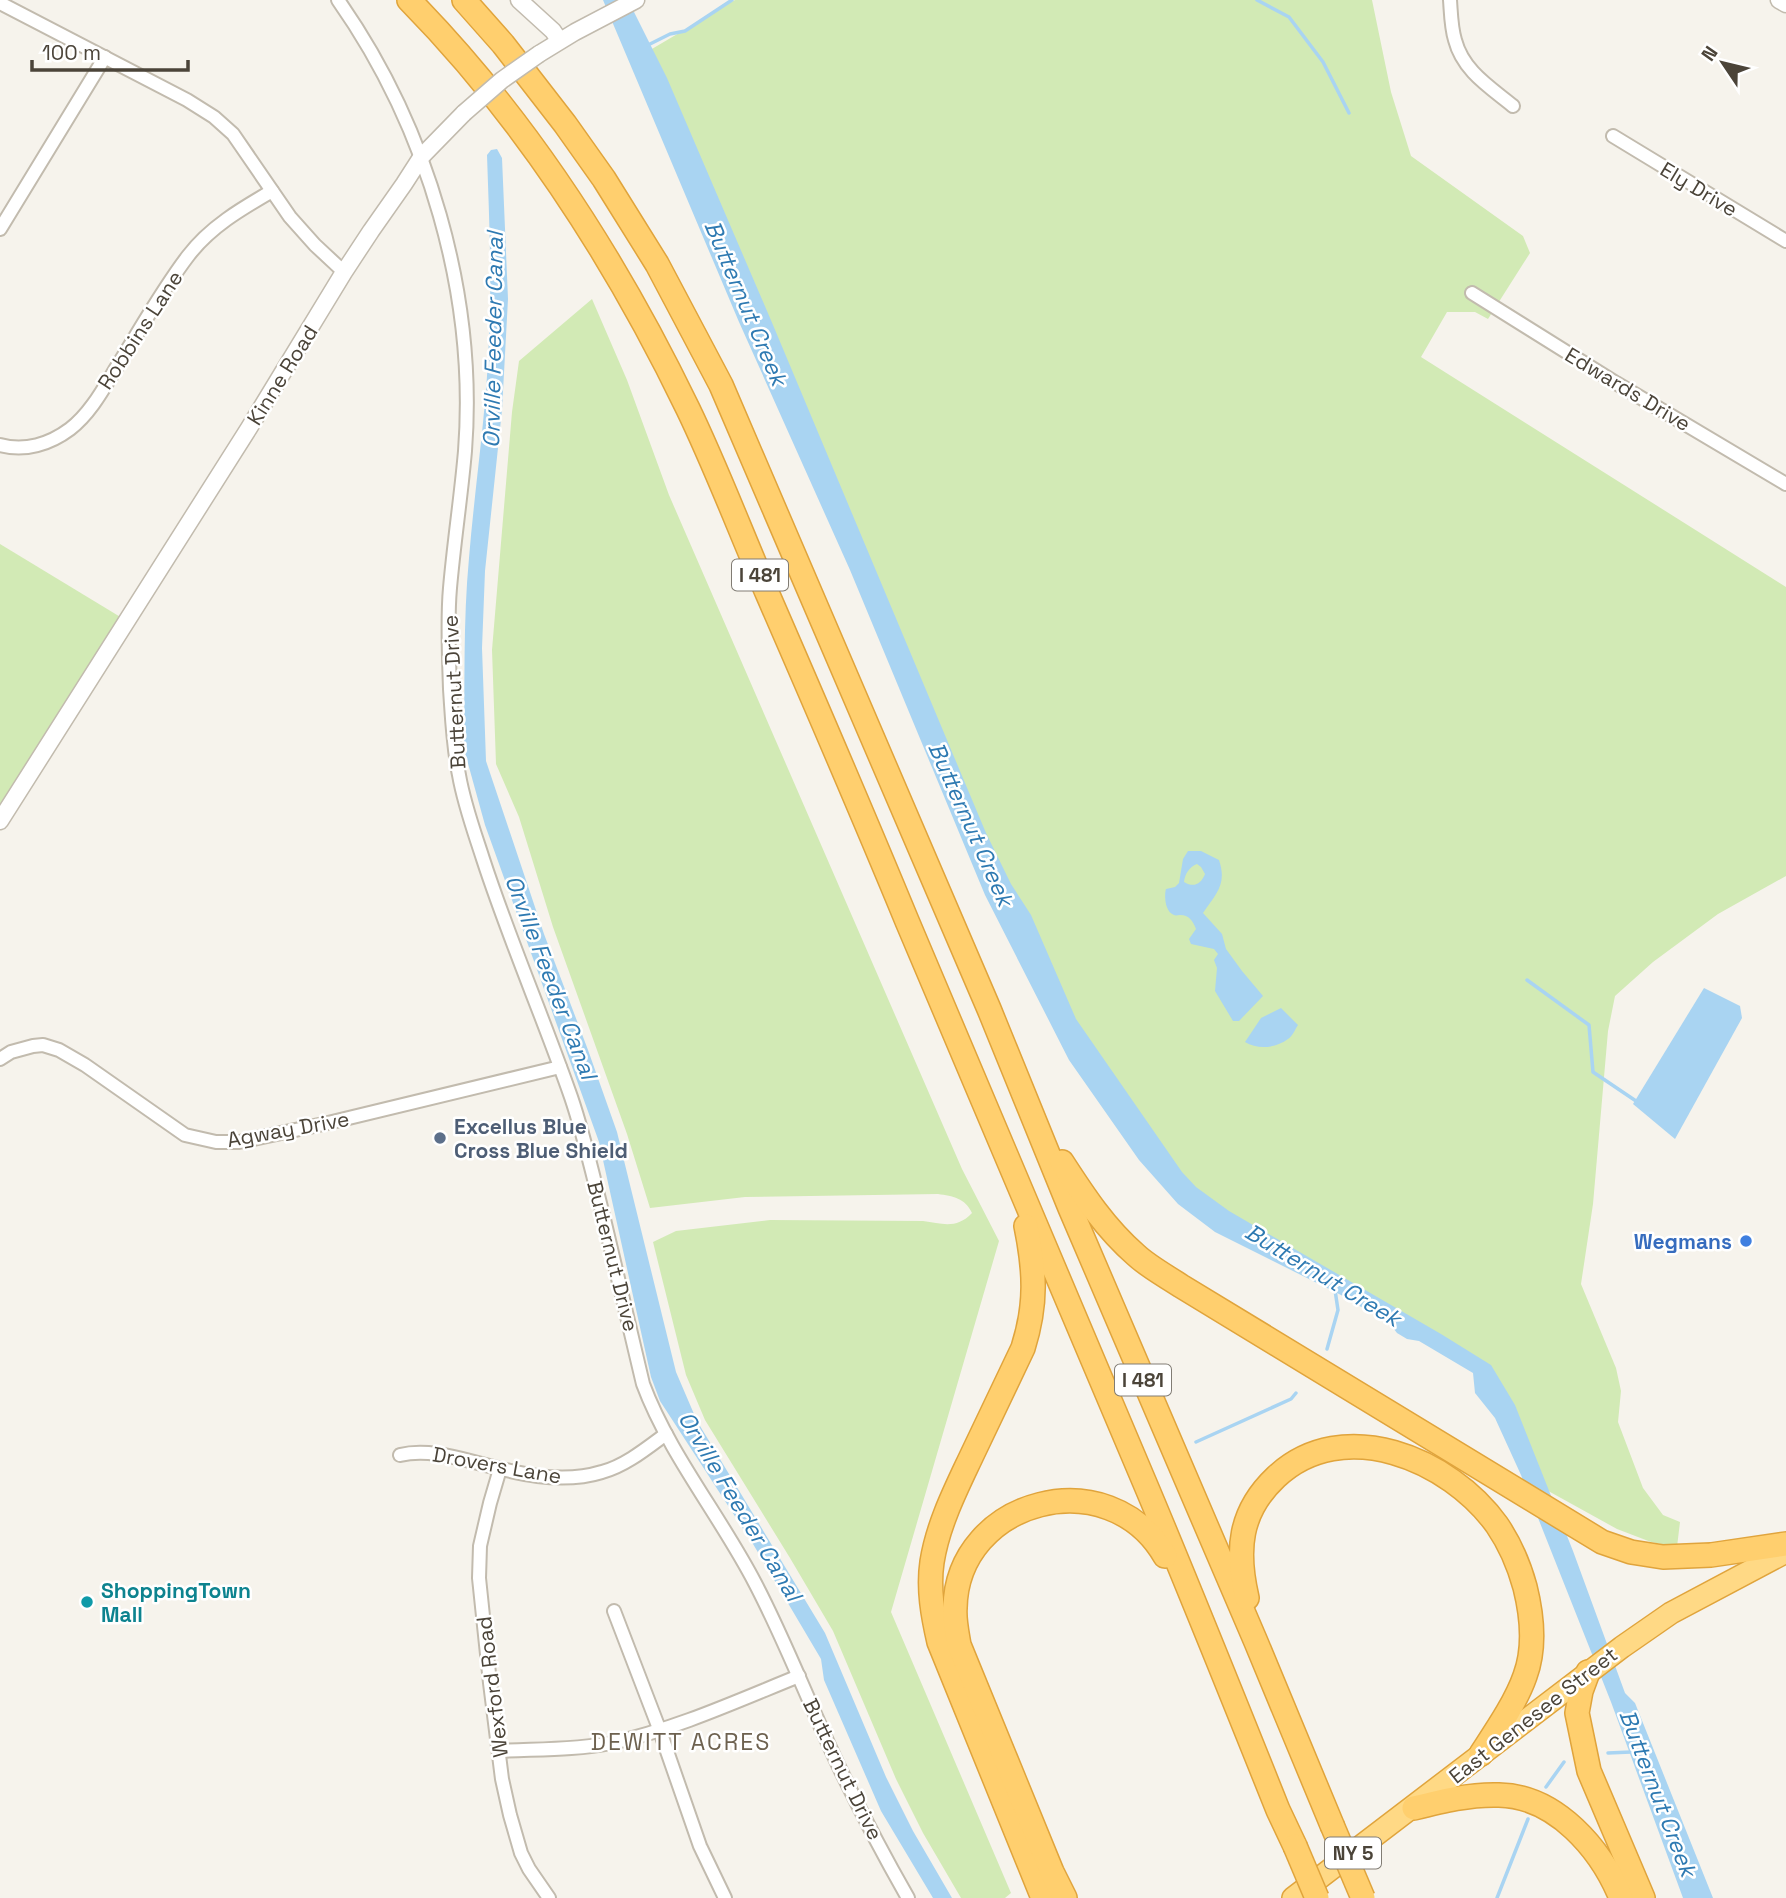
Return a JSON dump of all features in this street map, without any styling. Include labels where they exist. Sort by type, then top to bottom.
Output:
[{"type":"highway","name":"I 481","points":[[410,0],[512,117],[560,185],[607,257],[690,412],[1147,1487],[1278,1810],[1317,1898]]},
{"type":"highway","name":"I 481","points":[[464,0],[503,44],[604,178],[657,264],[721,385],[1363,1898]]},
{"type":"highway","points":[[1033,1116],[1089,1204],[1139,1258],[1580,1531],[1621,1549],[1663,1557],[1711,1555],[1786,1544]]},
{"type":"highway","points":[[1016,1182],[1034,1279],[1031,1317],[1023,1348],[948,1509],[932,1561],[931,1596],[939,1642],[1043,1898]]},
{"type":"highway","points":[[1256,1642],[1242,1579],[1241,1542],[1250,1513],[1265,1488],[1282,1471],[1309,1455],[1331,1448],[1374,1448],[1423,1464],[1450,1479],[1476,1501],[1495,1523],[1510,1545],[1527,1595],[1531,1627],[1525,1677],[1481,1754]]},
{"type":"highway","points":[[1065,1898],[959,1645],[954,1606],[965,1565],[988,1533],[1007,1518],[1033,1505],[1069,1500],[1094,1503],[1110,1507],[1133,1520],[1147,1532],[1160,1547],[1198,1613]]},
{"type":"highway","name":"East Genesee Street","points":[[1293,1898],[1414,1808],[1588,1672],[1671,1612],[1786,1552]]},
{"type":"highway","points":[[1588,1672],[1577,1713],[1589,1771],[1643,1898]]},
{"type":"highway","points":[[1414,1808],[1456,1797],[1501,1795],[1530,1801],[1569,1824],[1595,1851],[1621,1898]]},
{"type":"street","name":"Butternut Drive","points":[[338,0],[379,66],[422,156],[443,226],[463,327],[467,385],[465,450],[449,592],[449,652],[453,743],[465,801],[492,886],[572,1100],[650,1404],[744,1562],[773,1617],[841,1770],[908,1898]]},
{"type":"street","points":[[519,0],[553,31],[559,40]]},
{"type":"street","name":"Kinne Road","points":[[0,821],[249,428],[344,272],[422,156],[464,113],[502,80],[559,40],[636,0]]},
{"type":"street","points":[[1450,0],[1454,38],[1462,58],[1475,75],[1513,107]]},
{"type":"street","points":[[1779,0],[1786,4]]},
{"type":"street","points":[[0,3],[187,100],[214,117],[233,134],[290,217],[314,245],[344,272]]},
{"type":"street","points":[[0,229],[105,57]]},
{"type":"street","name":"Ely Drive","points":[[1613,136],[1786,241]]},
{"type":"street","name":"Robbins Lane","points":[[0,446],[29,449],[59,436],[79,421],[104,387],[188,255],[208,234],[272,191]]},
{"type":"street","name":"Edwards Drive","points":[[1472,293],[1786,484]]},
{"type":"street","name":"Agway Drive","points":[[0,1059],[12,1052],[33,1046],[43,1045],[59,1050],[75,1058],[186,1135],[216,1142],[239,1142],[327,1123],[559,1067]]},
{"type":"street","name":"Drovers Lane","points":[[400,1455],[420,1452],[453,1456],[531,1475],[580,1477],[614,1467],[666,1434]]},
{"type":"street","name":"Wexford Road","points":[[500,1469],[480,1546],[480,1578],[490,1683],[509,1815],[529,1870],[549,1898]]},
{"type":"street","points":[[614,1611],[700,1846],[725,1898]]},
{"type":"street","points":[[499,1751],[570,1748],[609,1743],[660,1731],[799,1676]]},
{"type":"green space","points":[[735,0],[1372,0],[1391,92],[1411,156],[1523,236],[1530,253],[1488,319],[1475,312],[1447,312],[1421,357],[1786,587],[1786,876],[1718,914],[1653,962],[1615,996],[1608,1031],[1593,1204],[1581,1284],[1616,1368],[1621,1391],[1618,1422],[1643,1488],[1663,1515],[1680,1522],[1677,1547],[1651,1542],[1617,1529],[1532,1482],[1471,1362],[1194,1199],[1081,1053],[640,56]]},
{"type":"green space","points":[[592,299],[627,380],[669,495],[962,1169],[999,1241],[891,1612],[1011,1893],[1005,1898],[961,1898],[923,1833],[896,1779],[833,1631],[705,1420],[686,1375],[653,1242],[676,1231],[770,1220],[923,1221],[949,1224],[961,1221],[972,1213],[962,1201],[938,1194],[745,1197],[650,1208],[627,1134],[553,927],[519,817],[496,764],[492,650],[512,412],[519,361]]},
{"type":"green space","points":[[0,544],[127,621],[0,821]]},
{"type":"water","name":"Butternut Creek","points":[[603,0],[628,0],[667,78],[986,833],[1011,884],[1031,915],[1076,1019],[1182,1172],[1196,1187],[1229,1211],[1491,1365],[1515,1405],[1625,1693],[1635,1703],[1713,1898],[1683,1898],[1611,1702],[1521,1475],[1495,1418],[1475,1393],[1473,1373],[1419,1341],[1407,1339],[1397,1333],[1390,1324],[1341,1295],[1215,1232],[1178,1204],[1139,1160],[1069,1060],[985,895],[850,570],[739,322]]},
{"type":"water","name":"Orville Feeder Canal","points":[[497,149],[502,158],[508,299],[502,410],[485,571],[482,648],[486,761],[544,934],[617,1132],[676,1372],[697,1421],[825,1633],[886,1777],[913,1831],[952,1898],[933,1898],[881,1811],[824,1680],[821,1659],[753,1544],[660,1401],[651,1377],[599,1142],[485,825],[464,749],[467,582],[489,336],[487,155],[491,150]]},
{"type":"water","points":[[1188,851],[1201,851],[1219,860],[1221,882],[1203,913],[1222,934],[1226,949],[1263,996],[1239,1021],[1233,1021],[1215,991],[1217,968],[1214,960],[1218,954],[1214,949],[1191,944],[1189,939],[1196,929],[1192,921],[1183,915],[1174,915],[1167,907],[1166,889],[1179,883],[1183,859]],"holes":[[[1197,864],[1205,874],[1199,883],[1191,885],[1184,882],[1192,867]]]},
{"type":"water","points":[[1704,988],[1740,1006],[1742,1018],[1675,1139],[1633,1104]]},
{"type":"water","points":[[1281,1008],[1298,1025],[1290,1038],[1267,1047],[1245,1042],[1261,1018]]},
{"type":"waterway","points":[[648,45],[670,34],[685,31],[732,0]]},
{"type":"waterway","points":[[1257,0],[1289,17],[1323,62],[1349,113]]},
{"type":"waterway","points":[[1527,980],[1589,1025],[1593,1072],[1636,1101]]},
{"type":"waterway","name":"Butternut Creek","points":[[1327,1349],[1338,1310],[1335,1290]]},
{"type":"waterway","points":[[1196,1442],[1291,1399],[1296,1393]]},
{"type":"waterway","name":"Butternut Creek","points":[[1608,1753],[1631,1752]]},
{"type":"waterway","points":[[1546,1787],[1564,1762]]},
{"type":"waterway","points":[[1497,1898],[1528,1819]]},
{"type":"place","name":"Excellus Blue Cross Blue Shield","points":[[440,1138]]},
{"type":"place","name":"Wegmans","points":[[1746,1241]]},
{"type":"place","name":"ShoppingTown Mall","points":[[87,1602]]},
{"type":"district","name":"DEWITT ACRES","points":[[681,1742]]}]
